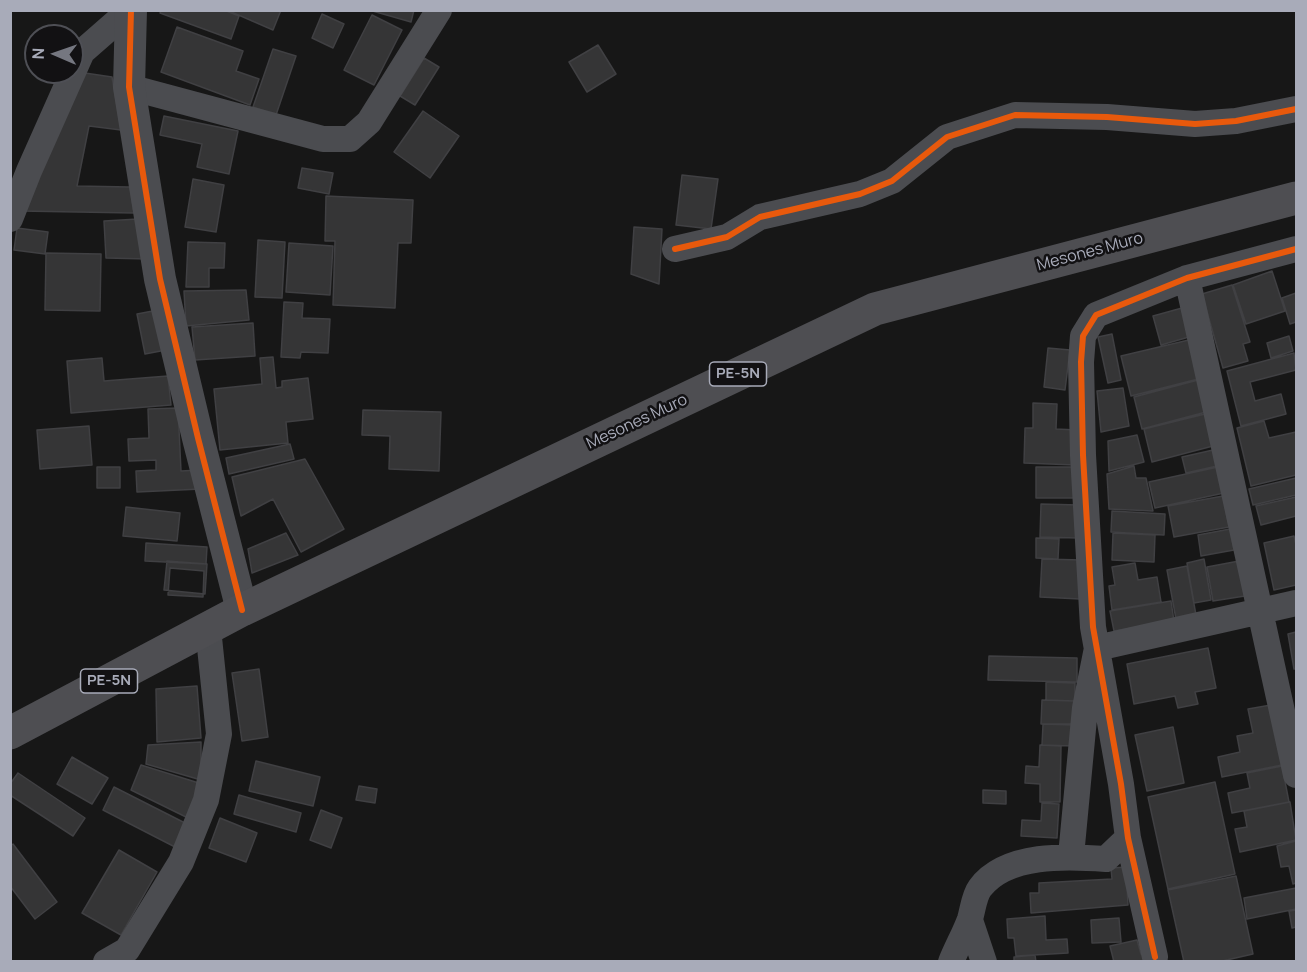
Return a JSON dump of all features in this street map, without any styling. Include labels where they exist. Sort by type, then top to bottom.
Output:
[{"type":"highway","name":"Mesones Muro","points":[[10,733],[242,610],[875,309],[1296,198]]},
{"type":"street","points":[[130,10],[129,87],[160,279],[242,610]]},
{"type":"street","points":[[10,219],[82,52],[130,10]]},
{"type":"street","points":[[129,87],[323,139],[350,139],[369,122],[439,10]]},
{"type":"street","points":[[675,249],[727,237],[760,217],[860,194],[892,181],[947,137],[1015,115],[1107,117],[1195,124],[1236,121],[1296,109]]},
{"type":"street","points":[[1155,957],[1128,838],[1092,627],[1083,455],[1081,362],[1083,336],[1096,315],[1187,278],[1296,249]]},
{"type":"street","points":[[1187,278],[1225,442],[1259,611],[1296,775]]},
{"type":"street","points":[[1097,648],[1296,603]]},
{"type":"street","points":[[106,962],[128,950],[181,862],[206,800],[219,734],[208,628]]},
{"type":"street","points":[[1071,856],[1085,708],[1097,648]]},
{"type":"street","points":[[951,962],[970,920],[978,890],[994,874],[1024,862],[1071,856],[1107,859],[1128,838]]},
{"type":"street","points":[[970,920],[984,962]]},
{"type":"building","points":[[161,10],[224,10],[239,16],[231,39],[160,13]]},
{"type":"building","points":[[227,10],[281,10],[273,30]]},
{"type":"building","points":[[369,10],[414,10],[411,22]]},
{"type":"building","points":[[322,14],[344,24],[333,48],[312,38]]},
{"type":"building","points":[[372,15],[402,30],[374,85],[344,70]]},
{"type":"building","points":[[177,27],[243,51],[236,71],[259,79],[250,105],[161,72]]},
{"type":"building","points":[[598,45],[616,74],[587,92],[569,62]]},
{"type":"building","points":[[273,49],[296,56],[276,115],[253,107]]},
{"type":"building","points":[[424,58],[439,67],[415,105],[400,96]]},
{"type":"building","points":[[85,73],[112,77],[121,130],[89,126],[77,186],[130,187],[134,213],[20,211],[80,84],[84,84]]},
{"type":"building","points":[[423,111],[459,136],[430,178],[394,152]]},
{"type":"building","points":[[164,116],[238,131],[229,174],[197,167],[202,144],[160,135]]},
{"type":"building","points":[[302,168],[333,173],[329,194],[298,188]]},
{"type":"building","points":[[682,175],[718,179],[711,229],[676,225]]},
{"type":"building","points":[[193,179],[224,185],[216,232],[185,227]]},
{"type":"building","points":[[326,196],[413,200],[411,243],[398,243],[395,308],[333,305],[335,241],[325,241]]},
{"type":"building","points":[[138,219],[148,259],[106,258],[104,221]]},
{"type":"building","points":[[634,227],[662,229],[659,284],[631,274]]},
{"type":"building","points":[[17,228],[48,232],[45,254],[14,250]]},
{"type":"building","points":[[258,240],[285,242],[282,298],[255,297]]},
{"type":"building","points":[[188,242],[225,243],[224,268],[209,268],[209,287],[186,287]]},
{"type":"building","points":[[289,243],[333,246],[330,295],[286,292]]},
{"type":"building","points":[[46,253],[101,254],[100,311],[45,310]]},
{"type":"building","points":[[1272,271],[1285,311],[1246,324],[1233,285]]},
{"type":"building","points":[[1232,285],[1250,342],[1243,344],[1248,361],[1223,368],[1202,294]]},
{"type":"building","points":[[246,290],[249,320],[186,326],[184,291]]},
{"type":"building","points":[[1296,293],[1296,322],[1290,324],[1282,298]]},
{"type":"building","points":[[284,302],[303,303],[302,318],[330,319],[328,353],[301,352],[300,358],[281,357]]},
{"type":"building","points":[[1182,308],[1189,337],[1161,345],[1153,316]]},
{"type":"building","points":[[158,310],[166,350],[145,354],[137,314]]},
{"type":"building","points":[[253,323],[255,356],[195,360],[192,327]]},
{"type":"building","points":[[1112,334],[1121,380],[1108,383],[1098,337]]},
{"type":"building","points":[[1289,336],[1293,351],[1271,358],[1267,343]]},
{"type":"building","points":[[1193,339],[1202,378],[1131,396],[1121,356]]},
{"type":"building","points":[[1048,348],[1070,350],[1065,390],[1044,387]]},
{"type":"building","points":[[1294,353],[1296,370],[1250,382],[1255,401],[1281,394],[1286,414],[1241,426],[1227,371]]},
{"type":"building","points":[[273,357],[276,388],[282,387],[282,381],[308,378],[313,419],[286,422],[288,443],[220,450],[214,389],[262,384],[260,358]]},
{"type":"building","points":[[102,358],[104,381],[168,376],[171,405],[71,413],[67,361]]},
{"type":"building","points":[[1198,380],[1206,412],[1142,429],[1134,397]]},
{"type":"building","points":[[1123,388],[1129,426],[1101,432],[1097,391]]},
{"type":"building","points":[[1033,403],[1057,404],[1056,429],[1077,430],[1075,465],[1024,463],[1025,428],[1033,428]]},
{"type":"building","points":[[178,408],[181,471],[200,470],[201,489],[137,492],[136,471],[156,470],[156,460],[129,461],[128,439],[149,438],[148,409]]},
{"type":"building","points":[[363,410],[441,412],[439,471],[389,469],[390,436],[362,435]]},
{"type":"building","points":[[1205,414],[1213,446],[1152,462],[1144,429]]},
{"type":"building","points":[[1264,421],[1269,438],[1296,432],[1296,475],[1251,486],[1237,428]]},
{"type":"building","points":[[89,426],[92,465],[40,469],[37,430]]},
{"type":"building","points":[[1137,435],[1144,462],[1109,471],[1108,441]]},
{"type":"building","points":[[290,444],[294,459],[229,474],[226,458]]},
{"type":"building","points":[[1213,450],[1217,466],[1186,473],[1182,457]]},
{"type":"building","points":[[305,459],[344,529],[301,552],[273,499],[241,516],[232,477]]},
{"type":"building","points":[[1134,466],[1136,478],[1146,478],[1153,511],[1109,509],[1107,474]]},
{"type":"building","points":[[97,467],[120,467],[120,488],[97,488]]},
{"type":"building","points":[[1036,467],[1074,467],[1074,498],[1036,498]]},
{"type":"building","points":[[1218,467],[1224,493],[1155,508],[1149,482]]},
{"type":"building","points":[[1296,478],[1296,495],[1253,505],[1249,489]]},
{"type":"building","points":[[1223,496],[1229,527],[1174,537],[1168,506]]},
{"type":"building","points":[[1296,497],[1296,516],[1261,525],[1256,506]]},
{"type":"building","points":[[1041,504],[1079,505],[1078,538],[1040,537]]},
{"type":"building","points":[[126,507],[180,513],[177,541],[123,536]]},
{"type":"building","points":[[1112,511],[1165,514],[1164,535],[1111,532]]},
{"type":"building","points":[[1230,529],[1234,550],[1201,556],[1198,535]]},
{"type":"building","points":[[286,533],[298,555],[252,573],[248,549]]},
{"type":"building","points":[[1113,533],[1155,535],[1154,562],[1112,560]]},
{"type":"building","points":[[1294,536],[1296,585],[1274,590],[1264,543]]},
{"type":"building","points":[[1036,538],[1059,539],[1058,559],[1036,558]]},
{"type":"building","points":[[146,543],[207,547],[206,564],[145,561]]},
{"type":"building","points":[[1042,559],[1082,560],[1080,599],[1040,597]]},
{"type":"building","points":[[1204,559],[1211,600],[1194,603],[1187,563]]},
{"type":"building","points":[[167,561],[207,564],[205,594],[164,590]]},
{"type":"building","points":[[1239,561],[1245,596],[1213,601],[1207,567]]},
{"type":"building","points":[[1135,563],[1138,580],[1157,577],[1161,602],[1112,610],[1109,586],[1115,585],[1112,567]]},
{"type":"building","points":[[1187,566],[1196,615],[1176,619],[1167,570]]},
{"type":"building","points":[[170,568],[204,571],[203,597],[168,595]]},
{"type":"building","points":[[1171,601],[1174,621],[1114,631],[1110,611]]},
{"type":"building","points":[[1296,632],[1296,669],[1294,669],[1288,634]]},
{"type":"building","points":[[1208,648],[1216,688],[1195,692],[1198,704],[1178,708],[1175,696],[1134,704],[1127,664]]},
{"type":"building","points":[[989,656],[1077,658],[1077,682],[988,680]]},
{"type":"building","points":[[259,669],[268,737],[242,741],[232,673]]},
{"type":"building","points":[[1046,682],[1075,683],[1075,701],[1046,700]]},
{"type":"building","points":[[197,686],[201,738],[157,742],[156,689]]},
{"type":"building","points":[[1042,700],[1074,701],[1074,724],[1041,724]]},
{"type":"building","points":[[1271,705],[1282,765],[1222,777],[1218,757],[1240,752],[1237,736],[1253,733],[1248,709]]},
{"type":"building","points":[[1043,724],[1074,725],[1074,746],[1042,745]]},
{"type":"building","points":[[1173,727],[1184,783],[1147,791],[1135,735]]},
{"type":"building","points":[[201,742],[201,780],[146,764],[148,745]]},
{"type":"building","points":[[1040,745],[1061,746],[1060,802],[1040,802],[1040,784],[1025,783],[1026,766],[1039,767]]},
{"type":"building","points":[[72,757],[108,778],[92,804],[57,784]]},
{"type":"building","points":[[256,761],[320,777],[313,806],[249,791]]},
{"type":"building","points":[[141,765],[202,784],[188,818],[131,790]]},
{"type":"building","points":[[1282,766],[1289,802],[1232,813],[1228,793],[1250,788],[1247,773]]},
{"type":"building","points":[[18,773],[85,818],[73,836],[10,795],[10,784]]},
{"type":"building","points":[[1215,782],[1235,874],[1168,889],[1148,797]]},
{"type":"building","points":[[359,786],[377,789],[375,803],[356,800]]},
{"type":"building","points":[[114,787],[187,824],[175,847],[103,810]]},
{"type":"building","points":[[983,790],[1006,791],[1006,804],[983,803]]},
{"type":"building","points":[[239,795],[301,813],[296,832],[234,814]]},
{"type":"building","points":[[1290,802],[1296,840],[1240,852],[1235,829],[1247,827],[1244,811]]},
{"type":"building","points":[[1042,803],[1059,804],[1057,838],[1021,836],[1022,820],[1041,821]]},
{"type":"building","points":[[321,810],[342,818],[331,848],[310,840]]},
{"type":"building","points":[[220,818],[257,833],[246,862],[209,848]]},
{"type":"building","points":[[1296,841],[1296,883],[1293,884],[1289,866],[1281,867],[1277,846]]},
{"type":"building","points":[[13,844],[57,902],[35,919],[10,886],[10,846]]},
{"type":"building","points":[[119,850],[157,872],[121,935],[82,913]]},
{"type":"building","points":[[1126,867],[1128,905],[1031,913],[1030,893],[1039,893],[1039,883],[1112,879],[1111,868]]},
{"type":"building","points":[[1236,876],[1253,954],[1218,962],[1184,962],[1168,890]]},
{"type":"building","points":[[1296,888],[1296,909],[1247,919],[1244,898]]},
{"type":"building","points":[[1296,910],[1296,927],[1292,928],[1289,911]]},
{"type":"building","points":[[1045,916],[1046,940],[1067,939],[1068,953],[1016,956],[1014,938],[1008,938],[1007,919]]},
{"type":"building","points":[[1119,918],[1121,942],[1092,943],[1091,920]]},
{"type":"building","points":[[1137,940],[1146,962],[1114,962],[1110,946]]},
{"type":"building","points":[[1035,955],[1036,962],[1014,962],[1014,957]]},
{"type":"cycle path","points":[[131,10],[129,87],[160,279],[242,610]]},
{"type":"cycle path","points":[[675,249],[727,237],[760,217],[860,194],[892,181],[947,137],[1015,115],[1107,117],[1195,124],[1236,121],[1296,109]]},
{"type":"cycle path","points":[[1155,957],[1128,838],[1121,784],[1093,627],[1083,455],[1081,362],[1083,336],[1096,315],[1187,278],[1296,249]]}]
